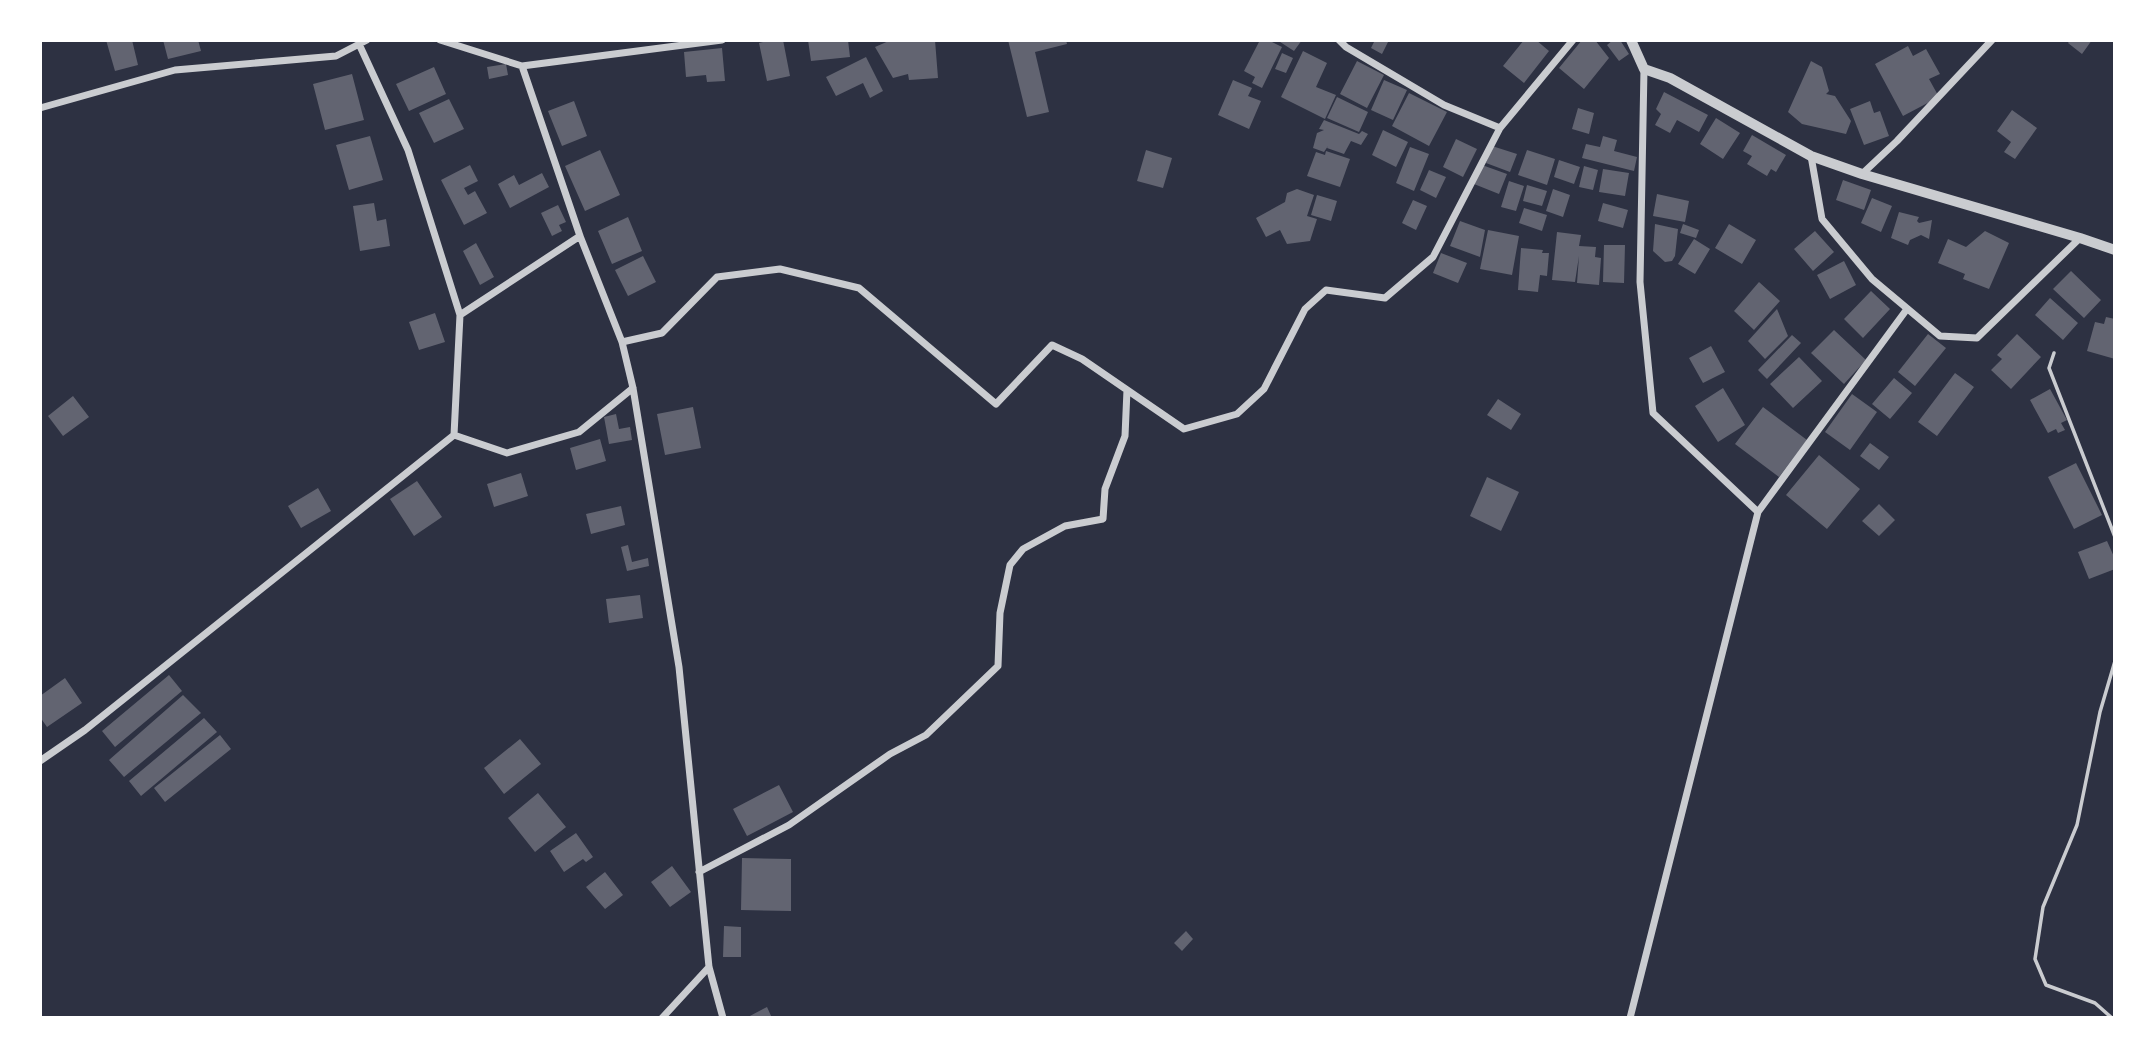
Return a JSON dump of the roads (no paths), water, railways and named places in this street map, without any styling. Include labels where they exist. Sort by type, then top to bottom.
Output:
[{"type":"street","points":[[440,40],[522,66],[722,40]]},
{"type":"street","points":[[1339,40],[1346,47],[1444,105],[1500,128]]},
{"type":"street","points":[[622,342],[662,333],[717,277],[780,269],[859,288],[996,404],[1052,345],[1082,359],[1184,429],[1237,414],[1264,389],[1305,309],[1326,290],[1385,298],[1433,257],[1500,128],[1573,40]]},
{"type":"street","points":[[1631,40],[1644,69],[1640,282],[1653,413],[1758,512]]},
{"type":"street","points":[[1862,174],[1897,141],[1992,40]]},
{"type":"street","points":[[40,108],[175,70],[336,56],[363,42],[408,150],[460,315],[454,435],[85,730],[40,761]]},
{"type":"street","points":[[522,66],[580,236],[622,342],[633,388],[679,667],[709,967],[723,1018]]},
{"type":"street","points":[[1644,69],[1670,78],[1811,156],[1862,174],[2115,250]]},
{"type":"street","points":[[1811,156],[1822,219],[1872,279],[1940,336],[1977,338],[2080,238]]},
{"type":"street","points":[[460,315],[580,236]]},
{"type":"street","points":[[1630,1018],[1758,512],[1907,309]]},
{"type":"street","points":[[454,435],[507,453],[579,432],[633,388]]},
{"type":"street","points":[[699,872],[789,825],[890,754],[926,735],[998,666],[1000,613],[1010,565],[1023,549],[1065,526],[1103,519],[1105,489],[1125,436],[1127,390]]},
{"type":"street","points":[[662,1018],[709,967]]},
{"type":"lane","points":[[2054,353],[2049,368],[2115,537]]},
{"type":"lane","points":[[2112,1018],[2095,1003],[2046,985],[2035,958],[2043,907],[2077,825],[2100,712],[2115,661]]}]
